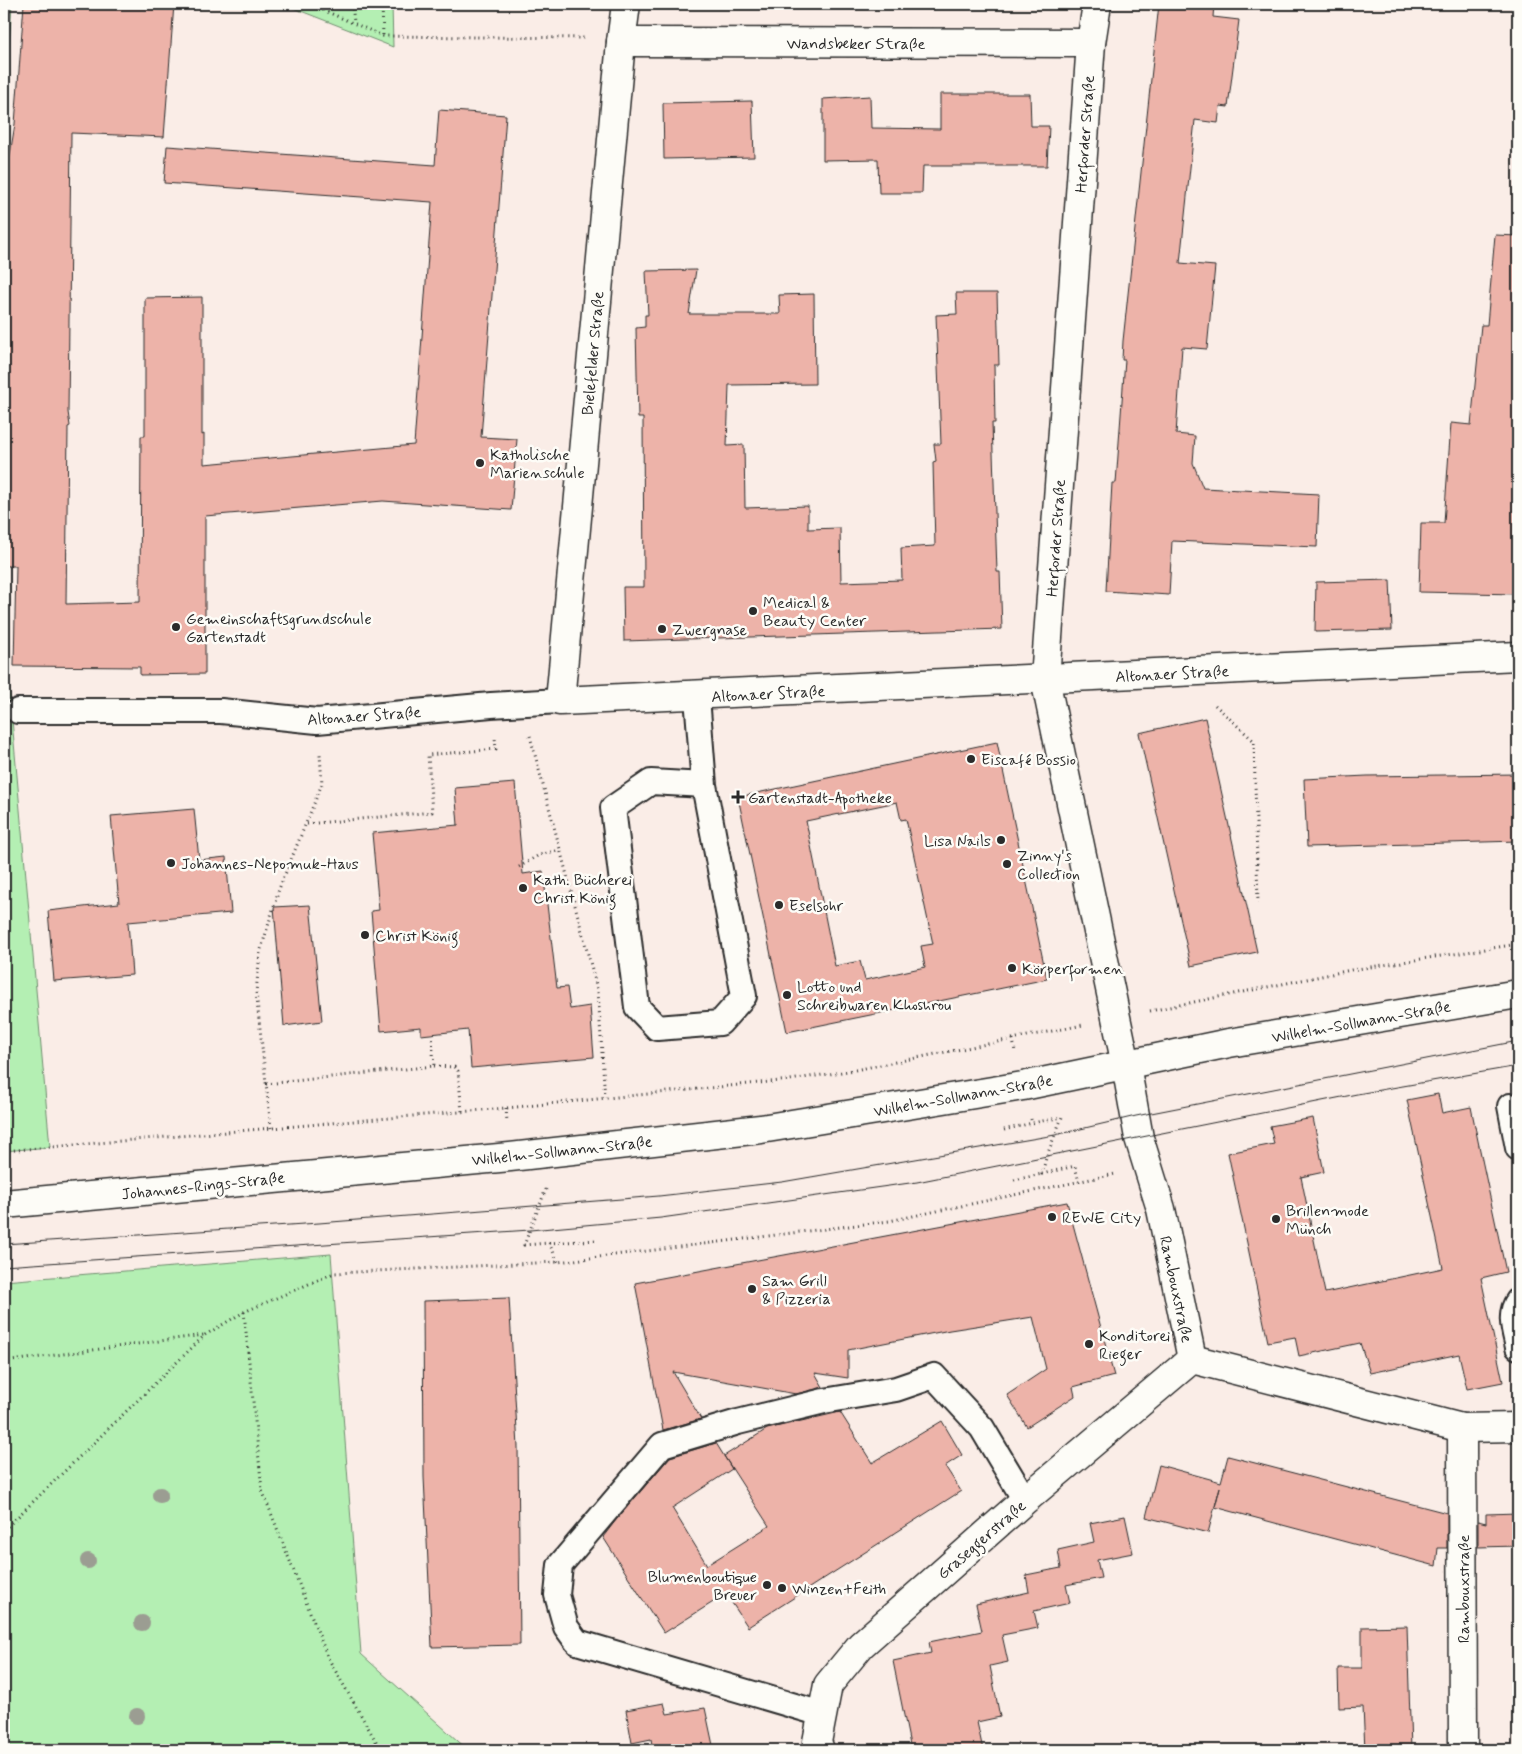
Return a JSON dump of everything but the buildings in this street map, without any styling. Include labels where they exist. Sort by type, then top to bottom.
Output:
[{"type":"street","name":"Bielefelder Straße","points":[[560,702],[626,4]]},
{"type":"street","name":"Herforder Straße","points":[[1097,4],[1091,43],[1045,680],[1126,1064]]},
{"type":"street","name":"Wandsbeker Straße","points":[[621,42],[1091,43]]},
{"type":"street","name":"Altonaer Straße","points":[[560,702],[696,697],[1518,656]]},
{"type":"street","name":"Wilhelm-Sollmann-Straße","points":[[403,1166],[510,1157],[761,1128],[1023,1086],[1229,1043],[1518,994]]},
{"type":"street","name":"Rambouxstraße","points":[[1126,1064],[1140,1138],[1161,1209],[1192,1359],[1462,1428],[1518,1427]]},
{"type":"street","name":"Johannes-Rings-Straße","points":[[4,1204],[403,1166]]},
{"type":"street","name":"Graseggerstraße","points":[[820,1750],[817,1742],[828,1685],[861,1645],[1025,1500],[1192,1359]]},
{"type":"street","name":"Rambouxstraße","points":[[1462,1428],[1463,1750]]},
{"type":"lane","points":[[696,697],[704,785],[744,996],[720,1023],[657,1028],[637,1007],[613,808],[651,782],[704,785]]},
{"type":"lane","name":"Altonaer Straße","points":[[18,711],[221,711],[317,721],[560,702]]},
{"type":"lane","points":[[1510,1106],[1518,1148]]},
{"type":"lane","points":[[1518,1302],[1513,1322],[1518,1347]]},
{"type":"lane","points":[[822,1714],[577,1642],[566,1627],[557,1595],[560,1565],[662,1445],[738,1422],[824,1401],[896,1389],[934,1376],[982,1428],[1025,1500]]},
{"type":"path","points":[[309,4],[384,36],[581,37],[621,42]]},
{"type":"path","points":[[352,4],[354,23]]},
{"type":"path","points":[[382,4],[384,36]]},
{"type":"path","points":[[1180,673],[1254,741],[1258,903]]},
{"type":"path","points":[[522,704],[598,992],[605,1099]]},
{"type":"path","points":[[271,1128],[256,992],[260,953],[279,889],[322,784],[317,721]]},
{"type":"path","points":[[307,824],[432,812],[428,755],[496,749],[495,738]]},
{"type":"path","points":[[519,866],[539,856],[560,850]]},
{"type":"path","points":[[4,1151],[462,1112],[790,1080],[855,1070],[1351,970],[1518,944]]},
{"type":"path","points":[[432,1037],[434,1066]]},
{"type":"path","points":[[1012,1039],[1032,1123]]},
{"type":"path","points":[[266,1084],[434,1066],[454,1067],[458,1072],[462,1112]]},
{"type":"path","points":[[1004,1130],[1062,1117],[1046,1158],[1042,1174]]},
{"type":"path","points":[[1014,1180],[1075,1166],[1079,1182]]},
{"type":"path","points":[[4,1530],[204,1335],[244,1312],[334,1273],[558,1262],[889,1221],[1148,1167]]},
{"type":"path","points":[[547,1186],[524,1245],[596,1240]]},
{"type":"path","points":[[549,1243],[558,1262]]},
{"type":"path","points":[[244,1312],[262,1490],[328,1658],[381,1750]]},
{"type":"path","points":[[4,1362],[204,1335]]},
{"type":"green space","points":[[4,4],[12,4],[4,110]]},
{"type":"green space","points":[[283,4],[392,4],[393,47]]},
{"type":"green space","points":[[4,686],[9,686],[50,1147],[4,1151]]},
{"type":"green space","points":[[331,1254],[361,1654],[468,1750],[4,1750],[4,1281]]},
{"type":"tram line","points":[[4,1244],[319,1223],[659,1196],[782,1182],[1055,1135],[1136,1116],[1518,1041]]},
{"type":"tram line","points":[[4,1266],[530,1230],[661,1218],[917,1182],[1357,1094],[1518,1066]]},
{"type":"place","name":"Katholische Marienschule","points":[[480,463]]},
{"type":"place","name":"Medical & Beauty Center","points":[[753,611]]},
{"type":"place","name":"Gemeinschaftsgrundschule Gartenstadt","points":[[176,627]]},
{"type":"place","name":"Zwergnase","points":[[662,629]]},
{"type":"place","name":"Eiscafé Bossio","points":[[971,759]]},
{"type":"place","name":"Gartenstadt-Apotheke","points":[[738,797]]},
{"type":"place","name":"Lisa Nails","points":[[1001,840]]},
{"type":"place","name":"Johannes-Nepomuk-Haus","points":[[171,863]]},
{"type":"place","name":"Zinny's Collection","points":[[1007,864]]},
{"type":"place","name":"Kath. Bücherei Christ König","points":[[523,888]]},
{"type":"place","name":"Eselsohr","points":[[779,905]]},
{"type":"place","name":"Christ König","points":[[365,935]]},
{"type":"place","name":"Körperformen","points":[[1012,968]]},
{"type":"place","name":"Lotto und Schreibwaren Khoshrou","points":[[787,995]]},
{"type":"place","name":"REWE City","points":[[1052,1217]]},
{"type":"place","name":"Brillenmode Münch","points":[[1276,1219]]},
{"type":"place","name":"Sam Grill & Pizzeria","points":[[752,1289]]},
{"type":"place","name":"Konditorei Rieger","points":[[1089,1344]]},
{"type":"place","name":"Blumenboutique Breuer","points":[[767,1585]]},
{"type":"place","name":"Winzen+Feith","points":[[782,1588]]}]
